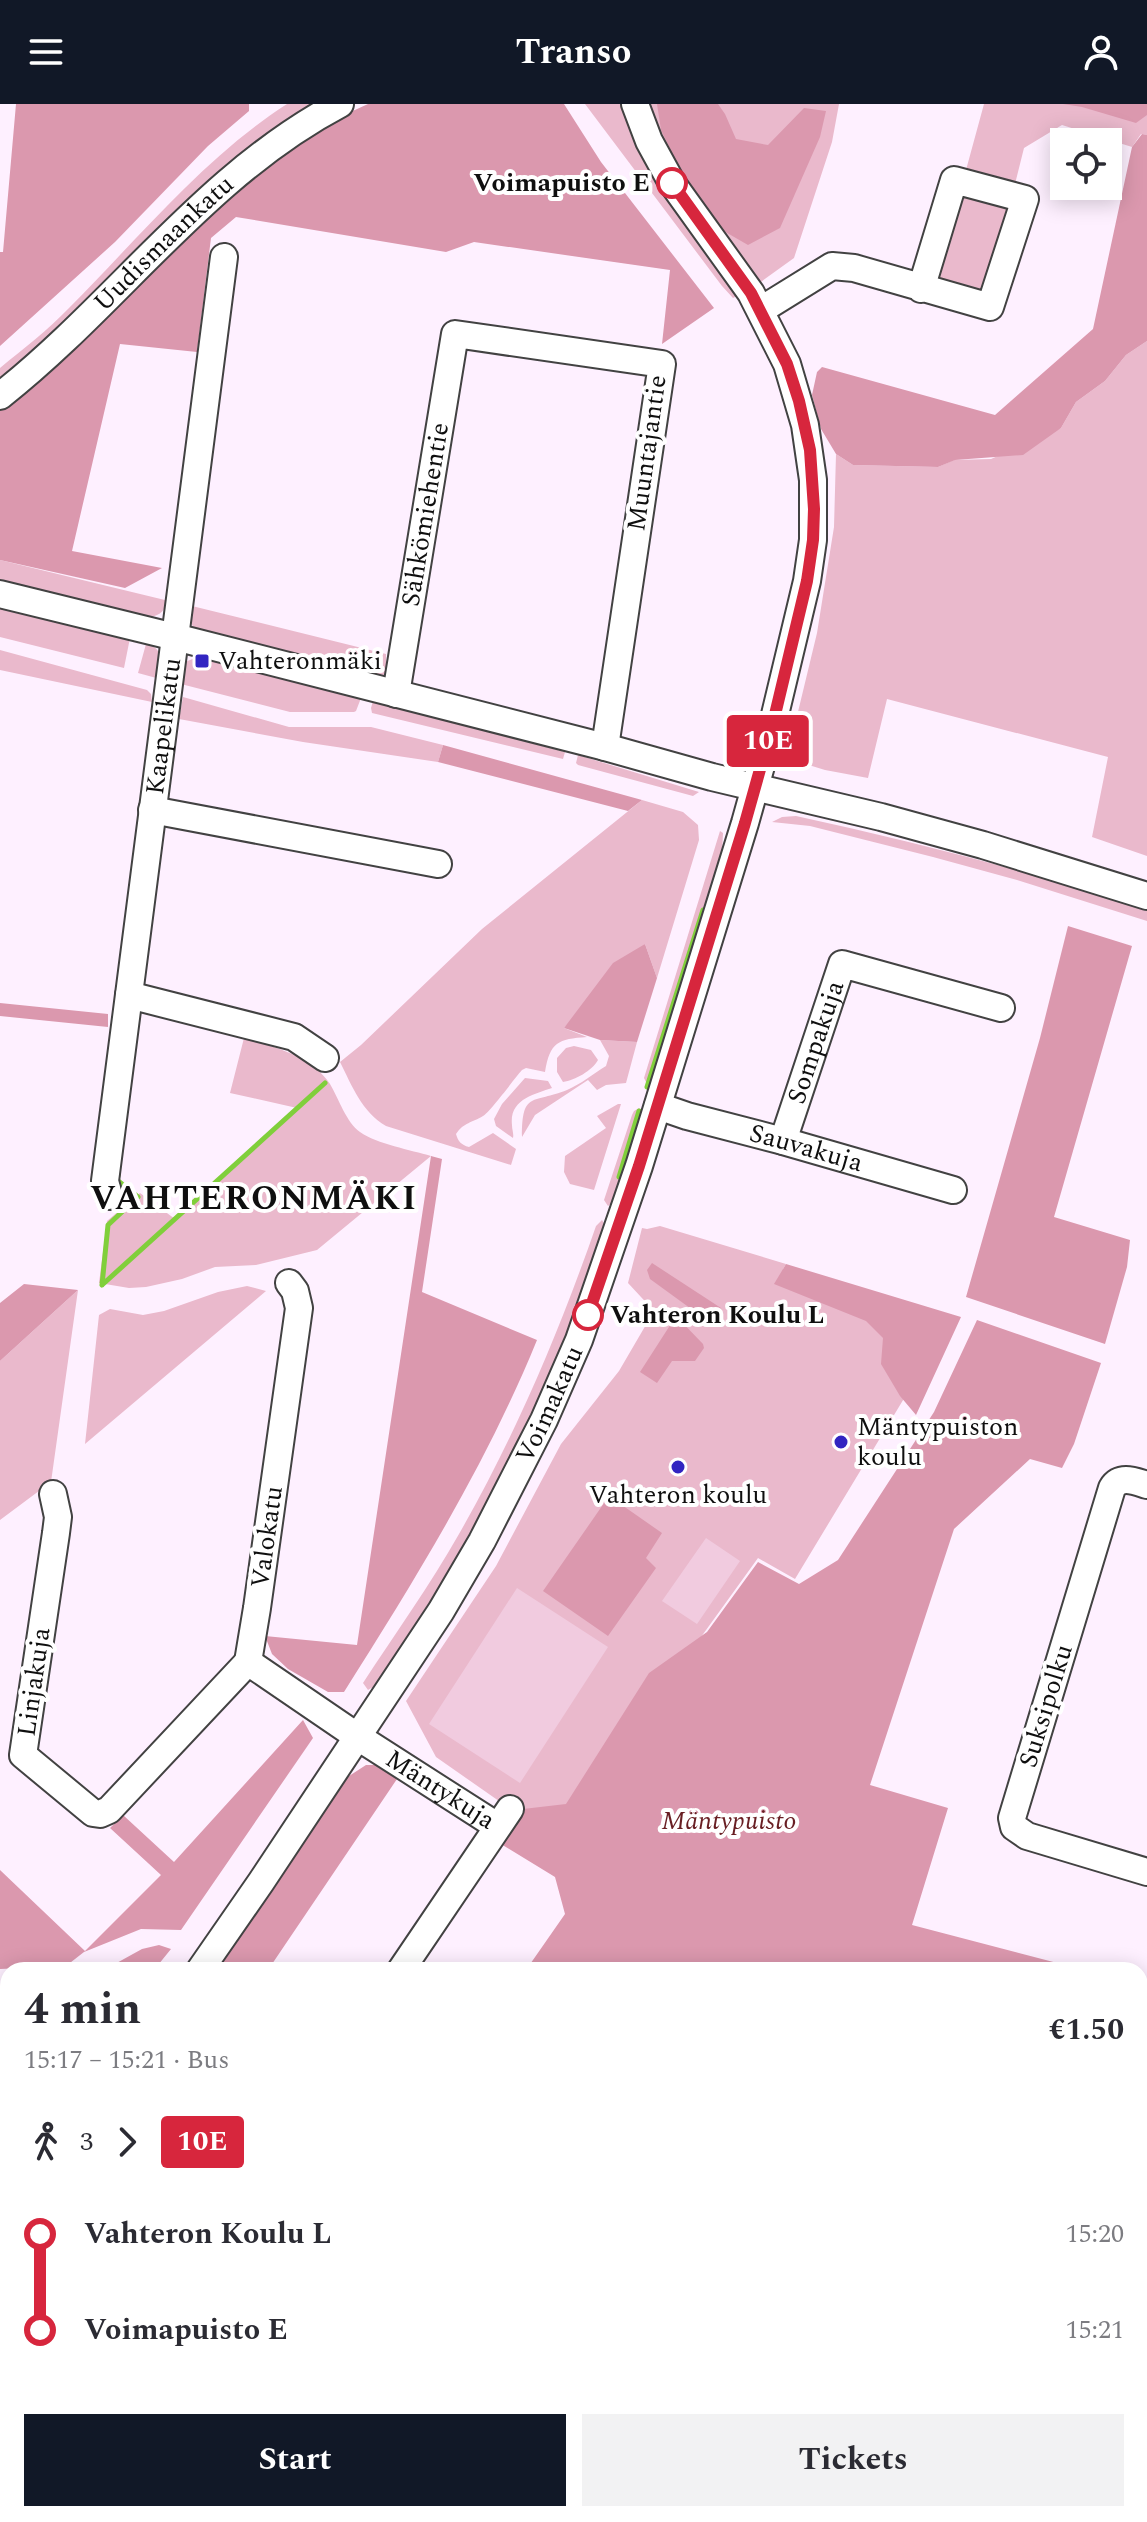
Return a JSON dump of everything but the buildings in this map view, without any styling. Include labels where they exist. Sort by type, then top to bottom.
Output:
[{"type":"street","name":"Uudismaankatu","points":[[0,396],[73,334],[220,187],[295,129],[340,104]]},
{"type":"street","name":"Voimakatu","points":[[206,1962],[441,1611],[482,1541],[544,1420],[579,1340],[658,1106],[745,823],[807,581],[814,509],[810,450],[787,364],[761,310],[672,183],[649,141],[635,104]]},
{"type":"street","points":[[761,310],[832,266],[854,268],[921,289],[989,307],[1025,199],[954,180],[921,289]]},
{"type":"street","name":"Kaapelikatu","points":[[109,1196],[105,1181],[224,257]]},
{"type":"street","name":"Sähkömiehentie","points":[[396,694],[455,334]]},
{"type":"street","name":"Muuntajantie","points":[[455,334],[662,364],[605,747]]},
{"type":"street","points":[[0,594],[881,817],[1147,896]]},
{"type":"street","points":[[152,810],[438,864]]},
{"type":"street","name":"Sompakuja","points":[[783,1141],[842,964],[1001,1008]]},
{"type":"street","points":[[129,995],[294,1037],[325,1058]]},
{"type":"street","name":"Sauvakuja","points":[[658,1106],[953,1190]]},
{"type":"street","name":"Valokatu","points":[[248,1662],[299,1308],[295,1291],[289,1283]]},
{"type":"street","name":"Suksipolku","points":[[1147,1485],[1122,1480],[1112,1488],[1012,1818],[1014,1827],[1027,1836],[1147,1872]]},
{"type":"street","name":"Linjakuja","points":[[53,1494],[58,1517],[23,1755],[93,1813],[100,1814],[109,1810],[248,1662]]},
{"type":"street","points":[[248,1662],[358,1737]]},
{"type":"street","name":"Mäntykuja","points":[[358,1737],[503,1817],[406,1962]]},
{"type":"shaded area","points":[[287,104],[314,104],[269,134],[228,168],[0,383],[0,368],[61,316],[227,149]]},
{"type":"shaded area","points":[[585,104],[622,104],[634,134],[739,295],[733,298],[722,286]]},
{"type":"shaded area","points":[[644,104],[839,104],[832,142],[794,258],[758,284],[688,189]]},
{"type":"shaded area","points":[[984,104],[1147,104],[1147,135],[1141,134],[1132,147],[1122,144],[1122,128],[1072,128],[1062,125],[1050,128],[1050,132],[1024,148],[1015,184],[966,170]]},
{"type":"shaded area","points":[[959,190],[1010,202],[990,292],[935,286]]},
{"type":"shaded area","points":[[1147,341],[1147,856],[1092,837],[1108,757],[887,699],[868,778],[799,762],[790,745],[817,633],[834,527],[836,454],[853,465],[938,467],[954,460],[991,459],[1061,428],[1076,402],[1105,381],[1126,355]]},
{"type":"shaded area","points":[[0,560],[169,601],[160,614],[144,618],[0,581]]},
{"type":"shaded area","points":[[0,606],[130,638],[124,668],[0,637]]},
{"type":"shaded area","points":[[192,606],[386,654],[386,673],[382,677],[198,631],[191,623]]},
{"type":"shaded area","points":[[146,644],[159,653],[160,679],[138,673]]},
{"type":"shaded area","points":[[0,650],[147,690],[152,702],[0,670]]},
{"type":"shaded area","points":[[200,656],[361,698],[354,712],[290,712],[177,683],[185,662]]},
{"type":"shaded area","points":[[183,697],[289,727],[371,727],[443,745],[438,762],[303,742],[179,719]]},
{"type":"shaded area","points":[[373,701],[565,752],[563,759],[372,713]]},
{"type":"shaded area","points":[[578,755],[699,792],[693,796],[578,765]]},
{"type":"shaded area","points":[[642,800],[683,812],[698,825],[699,840],[657,978],[645,944],[564,1028],[587,1037],[557,1044],[550,1054],[545,1072],[522,1070],[486,1113],[456,1134],[460,1142],[469,1147],[493,1133],[516,1149],[511,1165],[386,1126],[378,1120],[358,1098],[340,1062],[482,929]]},
{"type":"shaded area","points":[[796,816],[973,858],[1147,908],[1147,921],[933,857],[810,826],[772,822],[782,817]]},
{"type":"shaded area","points":[[720,831],[723,833],[722,853],[651,1083],[647,1084],[644,1078]]},
{"type":"shaded area","points":[[244,1038],[292,1054],[313,1066],[330,1084],[347,1116],[360,1132],[385,1143],[431,1156],[317,1250],[256,1265],[215,1267],[146,1287],[129,1288],[99,1283],[107,1221],[140,1193],[175,1219],[297,1108],[230,1093]]},
{"type":"shaded area","points":[[600,1040],[637,1042],[626,1083],[606,1085],[597,1090],[588,1080],[535,1115],[522,1137],[527,1105],[572,1088],[606,1066],[609,1056]]},
{"type":"shaded area","points":[[574,1046],[591,1050],[598,1060],[583,1074],[563,1082],[557,1072],[557,1058],[566,1048]]},
{"type":"shaded area","points":[[525,1078],[548,1081],[552,1088],[519,1103],[512,1116],[513,1138],[496,1126],[494,1119],[502,1104]]},
{"type":"shaded area","points":[[621,1104],[594,1190],[570,1184],[564,1172],[565,1156],[606,1128],[597,1116]]},
{"type":"shaded area","points":[[639,1108],[643,1115],[613,1202],[608,1206],[604,1200],[632,1115]]},
{"type":"shaded area","points":[[602,1220],[605,1225],[567,1337],[522,1440],[484,1513],[441,1584],[373,1687],[368,1690],[363,1683],[448,1553],[499,1459],[551,1345],[596,1226]]},
{"type":"shaded area","points":[[660,1226],[786,1264],[783,1269],[952,1319],[795,1579],[758,1558],[582,1802],[516,1813],[436,1757],[406,1701],[496,1566],[561,1444],[619,1371],[654,1311],[628,1283],[642,1228]]},
{"type":"shaded area","points":[[247,1286],[266,1291],[85,1444],[99,1315],[110,1309],[143,1315],[164,1311],[218,1292]]},
{"type":"shaded area","points":[[78,1290],[51,1482],[0,1520],[0,1361]]},
{"type":"shaded area","points":[[706,1538],[740,1561],[697,1624],[662,1601]]},
{"type":"shaded area","points":[[517,1588],[608,1647],[520,1783],[429,1724]]},
{"type":"green space","points":[[16,104],[249,104],[249,111],[208,146],[115,242],[0,346],[0,252],[3,252]]},
{"type":"green space","points":[[368,104],[564,104],[601,162],[714,308],[662,344],[670,270],[474,242],[446,252],[236,217],[211,238],[197,352],[120,344],[72,551],[162,568],[125,588],[0,560],[0,411],[80,343],[268,160],[333,120]]},
{"type":"green space","points":[[657,104],[718,104],[736,139],[768,145],[804,108],[826,111],[820,137],[780,228],[748,245],[722,230],[686,182],[661,130]]},
{"type":"green space","points":[[1063,104],[1147,104],[1147,115],[1136,123]]},
{"type":"green space","points":[[1142,134],[1147,135],[1147,341],[1126,355],[1105,381],[1076,402],[1061,428],[1023,455],[955,460],[938,467],[853,465],[836,454],[821,429],[812,395],[817,372],[822,367],[995,415],[1093,329],[1132,147]]},
{"type":"green space","points":[[443,745],[642,800],[628,811],[438,762]]},
{"type":"green space","points":[[1068,926],[1132,946],[1054,1217],[1130,1240],[1127,1267],[1105,1344],[966,1297],[1040,1038]]},
{"type":"green space","points":[[645,944],[657,978],[637,1042],[600,1040],[564,1028],[613,963]]},
{"type":"green space","points":[[0,1003],[108,1014],[108,1027],[0,1016]]},
{"type":"green space","points":[[431,1156],[442,1159],[422,1292],[537,1340],[473,1476],[423,1563],[344,1692],[328,1692],[288,1669],[272,1654],[265,1636],[357,1645]]},
{"type":"green space","points":[[652,1263],[721,1308],[723,1318],[716,1327],[650,1279],[647,1270]]},
{"type":"green space","points":[[786,1264],[961,1317],[916,1415],[900,1396],[881,1364],[883,1338],[866,1321],[774,1284]]},
{"type":"green space","points":[[24,1284],[78,1290],[0,1361],[0,1303]]},
{"type":"green space","points":[[676,1316],[704,1348],[695,1361],[672,1361],[657,1383],[640,1372]]},
{"type":"green space","name":"Mäntypuisto","points":[[977,1320],[1101,1363],[1074,1444],[1062,1468],[1030,1459],[954,1529],[870,1785],[948,1808],[912,1925],[1053,1962],[532,1962],[565,1914],[555,1877],[496,1841],[523,1809],[566,1804],[649,1673],[707,1632],[758,1562],[799,1584],[838,1560],[934,1412]]},
{"type":"green space","points":[[609,1496],[662,1533],[646,1558],[656,1568],[608,1636],[543,1591]]},
{"type":"green space","points":[[303,1720],[313,1738],[181,1930],[141,1929],[84,1952],[71,1962],[0,1962],[0,1870],[85,1951],[161,1875],[110,1828],[123,1815],[174,1862]]},
{"type":"green space","points":[[366,1765],[375,1765],[397,1779],[273,1962],[223,1962],[346,1778]]},
{"type":"green space","points":[[159,1945],[171,1949],[160,1962],[118,1962],[142,1949]]},
{"type":"waterway","points":[[647,1087],[703,910]]},
{"type":"waterway","points":[[102,1285],[325,1083]]},
{"type":"waterway","points":[[619,1177],[639,1111]]},
{"type":"waterway","points":[[102,1285],[108,1225],[138,1197],[117,1180],[118,1175]]},
{"type":"bus line","name":"10E","points":[[588,1315],[639,1166],[745,823],[773,723],[807,581],[813,540],[810,450],[787,364],[751,293],[672,183]]},
{"type":"place","name":"Voimapuisto E","points":[[672,183]]},
{"type":"place","name":"Vahteronmäki","points":[[202,661]]},
{"type":"place","name":"Vahteron Koulu L","points":[[588,1315]]},
{"type":"place","name":"Mäntypuiston koulu","points":[[841,1442]]},
{"type":"place","name":"Vahteron koulu","points":[[678,1467]]},
{"type":"district","name":"VAHTERONMÄKI","points":[[254,1199]]}]
